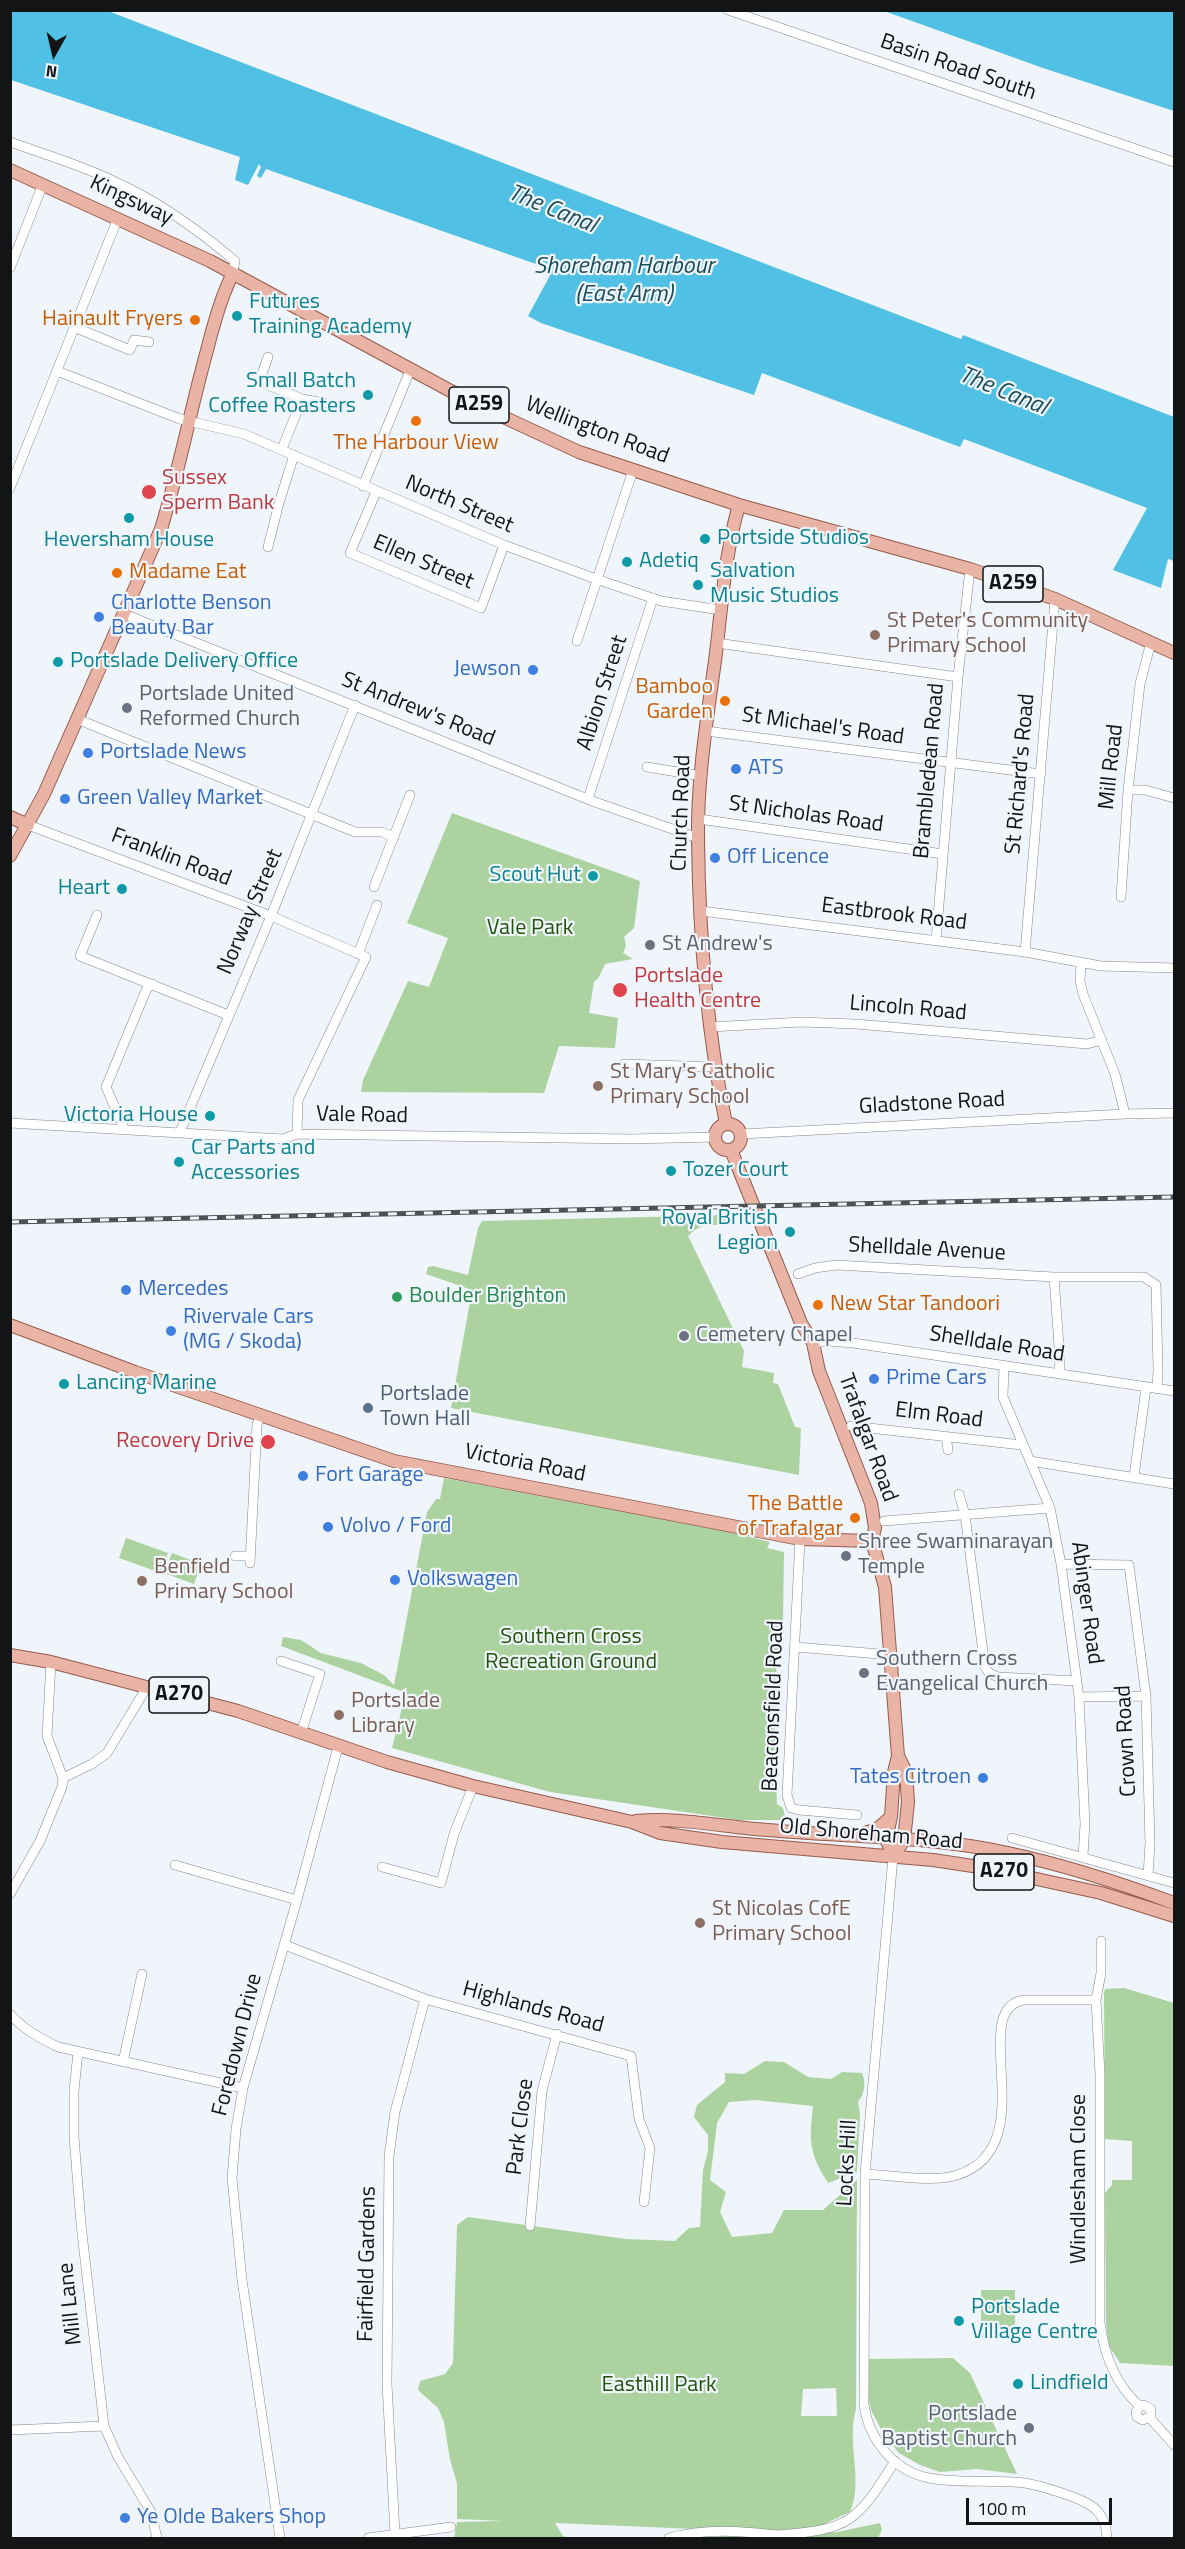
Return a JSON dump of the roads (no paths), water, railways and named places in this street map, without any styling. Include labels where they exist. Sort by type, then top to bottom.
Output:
[{"type":"main road","name":"Kingsway","points":[[10,170],[210,261],[232,275]]},
{"type":"main road","name":"Wellington Road","points":[[232,275],[411,368],[473,403],[579,452],[739,505],[970,569]]},
{"type":"main road","points":[[10,856],[28,825],[77,719],[161,529],[174,487],[188,419],[220,302],[232,275]]},
{"type":"main road","name":"Church Road","points":[[726,1124],[714,1067],[710,1027],[698,838],[706,731],[731,536],[739,505]]},
{"type":"main road","name":"A259","points":[[970,569],[1055,599],[1174,653]]},
{"type":"main road","points":[[10,817],[28,825]]},
{"type":"main road","points":[[726,1124],[734,1125],[741,1134],[739,1145],[731,1150],[719,1146],[715,1137],[718,1129],[726,1124]]},
{"type":"main road","name":"Trafalgar Road","points":[[731,1150],[801,1323],[813,1343],[819,1371],[871,1503],[875,1528],[872,1541],[885,1587],[898,1756],[894,1772],[891,1817],[886,1839]]},
{"type":"main road","name":"Victoria Road","points":[[10,1325],[135,1372],[394,1461],[800,1539],[872,1541]]},
{"type":"main road","name":"Old Shoreham Road","points":[[12,1656],[51,1662],[147,1686],[238,1711],[338,1747],[473,1786],[632,1822],[660,1833],[722,1842],[893,1857],[986,1868],[1101,1893],[1174,1916]]},
{"type":"main road","name":"Trafalgar Road","points":[[893,1857],[904,1840],[908,1802],[906,1772],[898,1756]]},
{"type":"main road","points":[[852,1837],[877,1829],[891,1817]]},
{"type":"main road","name":"Old Shoreham Road","points":[[632,1822],[659,1819],[904,1840],[1008,1852],[1121,1883],[1174,1903]]},
{"type":"main road","points":[[886,1839],[893,1857]]},
{"type":"street","name":"Basin Road South","points":[[728,10],[1174,162]]},
{"type":"street","points":[[10,142],[131,189],[199,231],[235,261],[232,275]]},
{"type":"street","points":[[10,268],[44,184]]},
{"type":"street","points":[[10,488],[118,218]]},
{"type":"street","points":[[74,327],[130,350],[134,340],[149,342]]},
{"type":"street","points":[[268,357],[262,374],[266,384],[302,399],[324,403]]},
{"type":"street","points":[[363,486],[411,368]]},
{"type":"street","name":"North Street","points":[[57,371],[180,419],[188,419],[244,434],[504,546],[653,598],[721,610]]},
{"type":"street","points":[[282,449],[302,399]]},
{"type":"street","points":[[268,547],[294,455]]},
{"type":"street","points":[[577,641],[633,470]]},
{"type":"street","name":"Ellen Street","points":[[376,492],[350,553],[481,608],[504,546]]},
{"type":"street","name":"Brambledean Road","points":[[936,940],[958,677],[970,569]]},
{"type":"street","name":"Albion Street","points":[[588,799],[653,598]]},
{"type":"street","name":"St Richard's Road","points":[[1025,952],[1055,599]]},
{"type":"street","name":"St Andrew's Road","points":[[124,614],[662,828],[698,838]]},
{"type":"street","name":"Mill Road","points":[[1121,897],[1128,790],[1143,669],[1151,642]]},
{"type":"street","points":[[717,643],[958,677]]},
{"type":"street","name":"Norway Street","points":[[180,1132],[271,916],[355,705]]},
{"type":"street","points":[[77,719],[355,832],[382,832],[394,837]]},
{"type":"street","name":"St Michael's Road","points":[[706,731],[1041,774]]},
{"type":"street","points":[[647,767],[702,776]]},
{"type":"street","points":[[1128,790],[1145,790],[1174,798]]},
{"type":"street","points":[[374,887],[410,795]]},
{"type":"street","name":"St Nicholas Road","points":[[699,819],[943,854]]},
{"type":"street","name":"Franklin Road","points":[[28,825],[271,916],[362,956]]},
{"type":"street","points":[[297,1134],[298,1100],[362,956],[377,905]]},
{"type":"street","name":"Eastbrook Road","points":[[701,911],[1025,952],[1112,967],[1174,968]]},
{"type":"street","points":[[97,915],[80,956],[228,1014]]},
{"type":"street","points":[[1081,962],[1080,981],[1083,994],[1115,1074],[1125,1114]]},
{"type":"street","points":[[124,1128],[106,1087],[148,985],[153,984]]},
{"type":"street","name":"Lincoln Road","points":[[710,1027],[801,1022],[856,1024],[1087,1044],[1102,1040]]},
{"type":"street","points":[[624,1064],[714,1067]]},
{"type":"street","name":"Gladstone Road","points":[[741,1134],[1174,1113]]},
{"type":"street","name":"Vale Road","points":[[10,1122],[283,1139],[297,1134],[631,1139],[715,1137]]},
{"type":"street","name":"Shelldale Avenue","points":[[798,1274],[815,1268],[836,1265],[1054,1276],[1144,1277],[1156,1285],[1157,1389]]},
{"type":"street","points":[[1054,1276],[1059,1374]]},
{"type":"street","name":"Shelldale Road","points":[[813,1343],[829,1341],[853,1343],[1174,1391]]},
{"type":"street","name":"Abinger Road","points":[[1004,1365],[1003,1397],[1050,1508],[1061,1564],[1079,1697],[1085,1824],[1083,1856]]},
{"type":"street","points":[[1134,1476],[1146,1388]]},
{"type":"street","points":[[235,1556],[250,1560],[257,1425],[260,1414]]},
{"type":"street","name":"Elm Road","points":[[851,1425],[1022,1445]]},
{"type":"street","points":[[946,1436],[948,1450]]},
{"type":"street","points":[[1030,1461],[1174,1484]]},
{"type":"street","points":[[959,1494],[965,1515],[985,1667],[989,1673],[998,1677],[1077,1681]]},
{"type":"street","points":[[884,1521],[1050,1508]]},
{"type":"street","name":"Beaconsfield Road","points":[[800,1539],[787,1796],[791,1808],[857,1815]]},
{"type":"street","name":"Crown Road","points":[[1061,1564],[1129,1565],[1146,1696],[1150,1843],[1148,1876]]},
{"type":"street","points":[[796,1647],[891,1655]]},
{"type":"street","points":[[281,1661],[320,1674],[301,1733]]},
{"type":"street","points":[[10,1894],[40,1841],[58,1800],[63,1778],[47,1736],[51,1662]]},
{"type":"street","points":[[63,1778],[92,1764],[107,1753],[147,1686]]},
{"type":"street","points":[[1079,1697],[1146,1696]]},
{"type":"street","name":"Foredown Drive","points":[[280,2538],[235,2218],[232,2178],[243,2088],[285,1945],[338,1747]]},
{"type":"street","points":[[382,1867],[441,1882],[454,1834],[473,1786]]},
{"type":"street","points":[[1012,1838],[1174,1883]]},
{"type":"street","name":"Locks Hill","points":[[893,1857],[865,2174],[864,2405],[867,2424],[877,2442],[895,2461],[910,2471],[928,2478],[1025,2483],[1081,2500],[1095,2507],[1101,2514],[1107,2527],[1107,2538]]},
{"type":"street","points":[[175,1865],[297,1900]]},
{"type":"street","name":"Windlesham Close","points":[[1101,1941],[1101,1973],[1096,2000],[1100,2074],[1100,2322],[1103,2343],[1113,2370],[1127,2393],[1140,2406],[1149,2407],[1152,2413],[1150,2418],[1174,2445]]},
{"type":"street","name":"Highlands Road","points":[[285,1945],[425,1999],[631,2056],[639,2119],[650,2148],[644,2202]]},
{"type":"street","points":[[123,2062],[142,1974]]},
{"type":"street","name":"Fairfield Gardens","points":[[395,2534],[387,2384],[389,2156],[395,2112],[425,1999]]},
{"type":"street","points":[[865,2174],[946,2178],[974,2167],[991,2151],[1001,2128],[1001,2027],[1005,2010],[1014,2002],[1024,2000],[1096,2000]]},
{"type":"street","points":[[10,2014],[36,2037],[58,2047],[243,2088]]},
{"type":"street","name":"Park Close","points":[[530,2226],[542,2091],[557,2034]]},
{"type":"street","name":"Mill Lane","points":[[78,2052],[74,2091],[74,2137],[81,2224],[104,2426],[118,2457],[151,2512],[157,2538]]},
{"type":"street","points":[[10,2430],[104,2426]]},
{"type":"street","points":[[669,2538],[690,2532],[735,2531],[777,2537],[848,2522],[876,2492],[895,2461]]},
{"type":"street","points":[[368,2538],[450,2528]]},
{"type":"water","name":"Shoreham Harbour (East Arm)","points":[[10,11],[108,11],[961,339],[963,335],[1174,417],[1174,561],[1168,559],[1161,588],[1113,570],[1147,508],[964,439],[960,447],[762,373],[754,395],[541,323],[528,316],[553,270],[266,169],[261,178],[257,176],[261,167],[259,164],[248,185],[235,180],[240,157],[11,80]]},
{"type":"water","points":[[884,11],[1174,11],[1174,111],[1043,68]]},
{"type":"railway","points":[[10,1222],[1174,1197]]},
{"type":"place","name":"Futures Training Academy","points":[[237,316]]},
{"type":"place","name":"Hainault Fryers","points":[[195,320]]},
{"type":"place","name":"Small Batch Coffee Roasters","points":[[368,395]]},
{"type":"place","name":"The Harbour View","points":[[416,421]]},
{"type":"place","name":"Sussex Sperm Bank","points":[[149,492]]},
{"type":"place","name":"Heversham House","points":[[129,518]]},
{"type":"place","name":"Portside Studios","points":[[705,539]]},
{"type":"place","name":"Adetiq","points":[[627,562]]},
{"type":"place","name":"Madame Eat","points":[[117,573]]},
{"type":"place","name":"Salvation Music Studios","points":[[698,585]]},
{"type":"place","name":"Charlotte Benson Beauty Bar","points":[[99,617]]},
{"type":"place","name":"St Peter's Community Primary School","points":[[875,635]]},
{"type":"place","name":"Portslade Delivery Office","points":[[58,662]]},
{"type":"place","name":"Jewson","points":[[533,670]]},
{"type":"place","name":"Bamboo Garden","points":[[725,701]]},
{"type":"place","name":"Portslade United Reformed Church","points":[[127,708]]},
{"type":"place","name":"Portslade News","points":[[88,753]]},
{"type":"place","name":"ATS","points":[[736,769]]},
{"type":"place","name":"Green Valley Market","points":[[65,799]]},
{"type":"place","name":"Off Licence","points":[[715,858]]},
{"type":"place","name":"Scout Hut","points":[[593,876]]},
{"type":"place","name":"Heart","points":[[122,889]]},
{"type":"place","name":"St Andrew's","points":[[650,945]]},
{"type":"place","name":"Portslade Health Centre","points":[[620,990]]},
{"type":"place","name":"St Mary's Catholic Primary School","points":[[598,1086]]},
{"type":"place","name":"Victoria House","points":[[210,1116]]},
{"type":"place","name":"Car Parts and Accessories","points":[[179,1162]]},
{"type":"place","name":"Tozer Court","points":[[671,1171]]},
{"type":"place","name":"Royal British Legion","points":[[790,1232]]},
{"type":"place","name":"Mercedes","points":[[126,1290]]},
{"type":"place","name":"Boulder Brighton","points":[[397,1297]]},
{"type":"place","name":"New Star Tandoori","points":[[818,1305]]},
{"type":"place","name":"Rivervale Cars (MG / Skoda)","points":[[171,1331]]},
{"type":"place","name":"Cemetery Chapel","points":[[684,1336]]},
{"type":"place","name":"Prime Cars","points":[[874,1379]]},
{"type":"place","name":"Lancing Marine","points":[[64,1384]]},
{"type":"place","name":"Portslade Town Hall","points":[[368,1408]]},
{"type":"place","name":"Recovery Drive","points":[[268,1442]]},
{"type":"place","name":"Fort Garage","points":[[303,1476]]},
{"type":"place","name":"The Battle of Trafalgar","points":[[855,1518]]},
{"type":"place","name":"Volvo / Ford","points":[[328,1527]]},
{"type":"place","name":"Shree Swaminarayan Temple","points":[[846,1556]]},
{"type":"place","name":"Volkswagen","points":[[395,1580]]},
{"type":"place","name":"Benfield Primary School","points":[[142,1581]]},
{"type":"place","name":"Southern Cross Evangelical Church","points":[[864,1673]]},
{"type":"place","name":"Portslade Library","points":[[339,1715]]},
{"type":"place","name":"Tates Citroen","points":[[983,1778]]},
{"type":"place","name":"St Nicolas CofE Primary School","points":[[700,1923]]},
{"type":"place","name":"Portslade Village Centre","points":[[959,2321]]},
{"type":"place","name":"Lindfield","points":[[1018,2384]]},
{"type":"place","name":"Portslade Baptist Church","points":[[1029,2428]]},
{"type":"place","name":"Ye Olde Bakers Shop","points":[[125,2518]]},
{"type":"water label","name":"The Canal","points":[[552,210]]},
{"type":"water label","name":"The Canal","points":[[1003,392]]},
{"type":"park label","name":"Vale Park","points":[[530,929]]},
{"type":"park label","name":"Southern Cross Recreation Ground","points":[[571,1650]]},
{"type":"park label","name":"Easthill Park","points":[[659,2386]]}]
